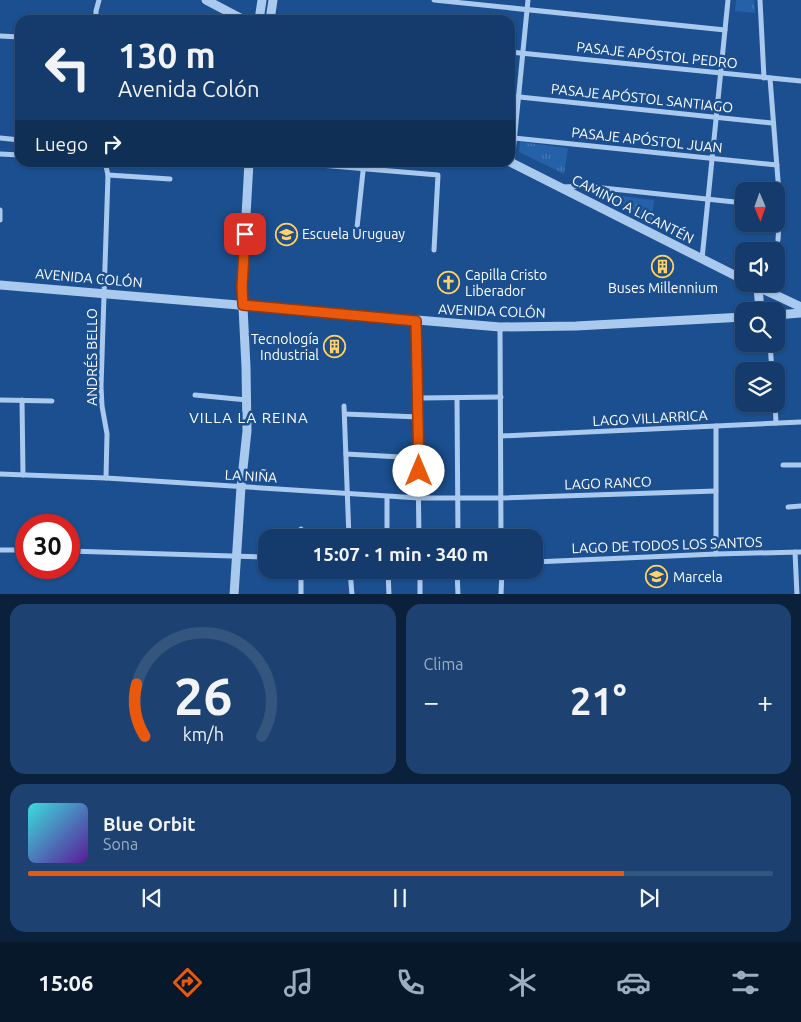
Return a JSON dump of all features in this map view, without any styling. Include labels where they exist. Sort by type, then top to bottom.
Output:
[{"type":"street","points":[[96,15],[99,0]]},
{"type":"street","points":[[259,15],[262,0]]},
{"type":"street","points":[[271,15],[273,0]]},
{"type":"street","points":[[434,0],[725,30]]},
{"type":"street","points":[[515,128],[528,0]]},
{"type":"street","points":[[702,259],[728,0]]},
{"type":"street","points":[[760,0],[764,78]]},
{"type":"street","points":[[212,2],[235,15]]},
{"type":"street","points":[[0,36],[15,37]]},
{"type":"street","name":"PASAJE APÓSTOL PEDRO","points":[[515,52],[801,81]]},
{"type":"street","points":[[770,78],[777,182]]},
{"type":"street","name":"PASAJE APÓSTOL SANTIAGO","points":[[515,97],[772,123]]},
{"type":"street","points":[[0,138],[15,140]]},
{"type":"street","name":"PASAJE APÓSTOL JUAN","points":[[515,138],[777,165]]},
{"type":"street","points":[[0,154],[15,155]]},
{"type":"street","name":"CAMINO A LICANTÉN","points":[[515,164],[735,276]]},
{"type":"street","name":"ANDRÉS BELLO","points":[[106,167],[108,175],[101,387],[107,434],[106,478]]},
{"type":"street","points":[[234,594],[241,487],[247,431],[242,287],[249,167]]},
{"type":"street","points":[[356,237],[364,167]]},
{"type":"street","points":[[373,167],[438,174],[434,250]]},
{"type":"street","points":[[108,175],[170,179]]},
{"type":"street","points":[[560,188],[584,186],[735,202]]},
{"type":"street","points":[[0,210],[0,220]]},
{"type":"street","points":[[778,232],[778,240]]},
{"type":"street","name":"AVENIDA COLÓN","points":[[0,285],[500,327],[576,326],[735,317]]},
{"type":"street","points":[[770,292],[801,307]]},
{"type":"street","points":[[785,314],[801,313]]},
{"type":"street","points":[[416,321],[419,398],[420,529]]},
{"type":"street","points":[[500,327],[502,529]]},
{"type":"street","points":[[195,395],[247,400]]},
{"type":"street","points":[[419,398],[501,397]]},
{"type":"street","points":[[457,398],[458,529]]},
{"type":"street","points":[[0,400],[52,401]]},
{"type":"street","points":[[22,400],[22,475]]},
{"type":"street","points":[[344,406],[349,529]]},
{"type":"street","points":[[775,412],[776,423]]},
{"type":"street","points":[[344,414],[419,417]]},
{"type":"street","name":"LAGO VILLARRICA","points":[[501,436],[801,422]]},
{"type":"street","points":[[716,426],[716,554]]},
{"type":"street","points":[[346,454],[419,458]]},
{"type":"street","points":[[783,465],[801,465]]},
{"type":"street","name":"LA NIÑA","points":[[0,474],[106,478],[387,497],[501,498]]},
{"type":"street","name":"LAGO RANCO","points":[[501,498],[716,490]]},
{"type":"street","points":[[387,497],[388,529]]},
{"type":"street","points":[[788,506],[801,506]]},
{"type":"street","points":[[0,550],[15,550]]},
{"type":"street","points":[[80,551],[258,557]]},
{"type":"street","points":[[797,594],[798,552]]},
{"type":"street","name":"LAGO DE TODOS LOS SANTOS","points":[[543,562],[798,552]]},
{"type":"street","points":[[301,579],[301,594]]},
{"type":"street","points":[[351,579],[352,594]]},
{"type":"street","points":[[388,579],[389,594]]},
{"type":"street","points":[[420,579],[420,594]]},
{"type":"street","points":[[457,579],[458,594]]},
{"type":"street","points":[[501,594],[502,579]]},
{"type":"green space","points":[[736,0],[754,0],[755,13],[735,11]]},
{"type":"green space","points":[[520,142],[568,148],[564,174],[519,152]]},
{"type":"green space","points":[[597,193],[654,200],[652,222]]},
{"type":"place","name":"Escuela Uruguay","points":[[286,234]]},
{"type":"place","name":"Buses Millennium","points":[[663,266]]},
{"type":"place","name":"Capilla Cristo Liberador","points":[[449,283]]},
{"type":"place","name":"Tecnología Industrial","points":[[335,347]]},
{"type":"place","name":"Marcela","points":[[657,577]]},
{"type":"district","name":"VILLA LA REINA","points":[[249,418]]},
{"type":"route","points":[[245,234],[242,287],[243,305],[416,321],[419,471]]}]
